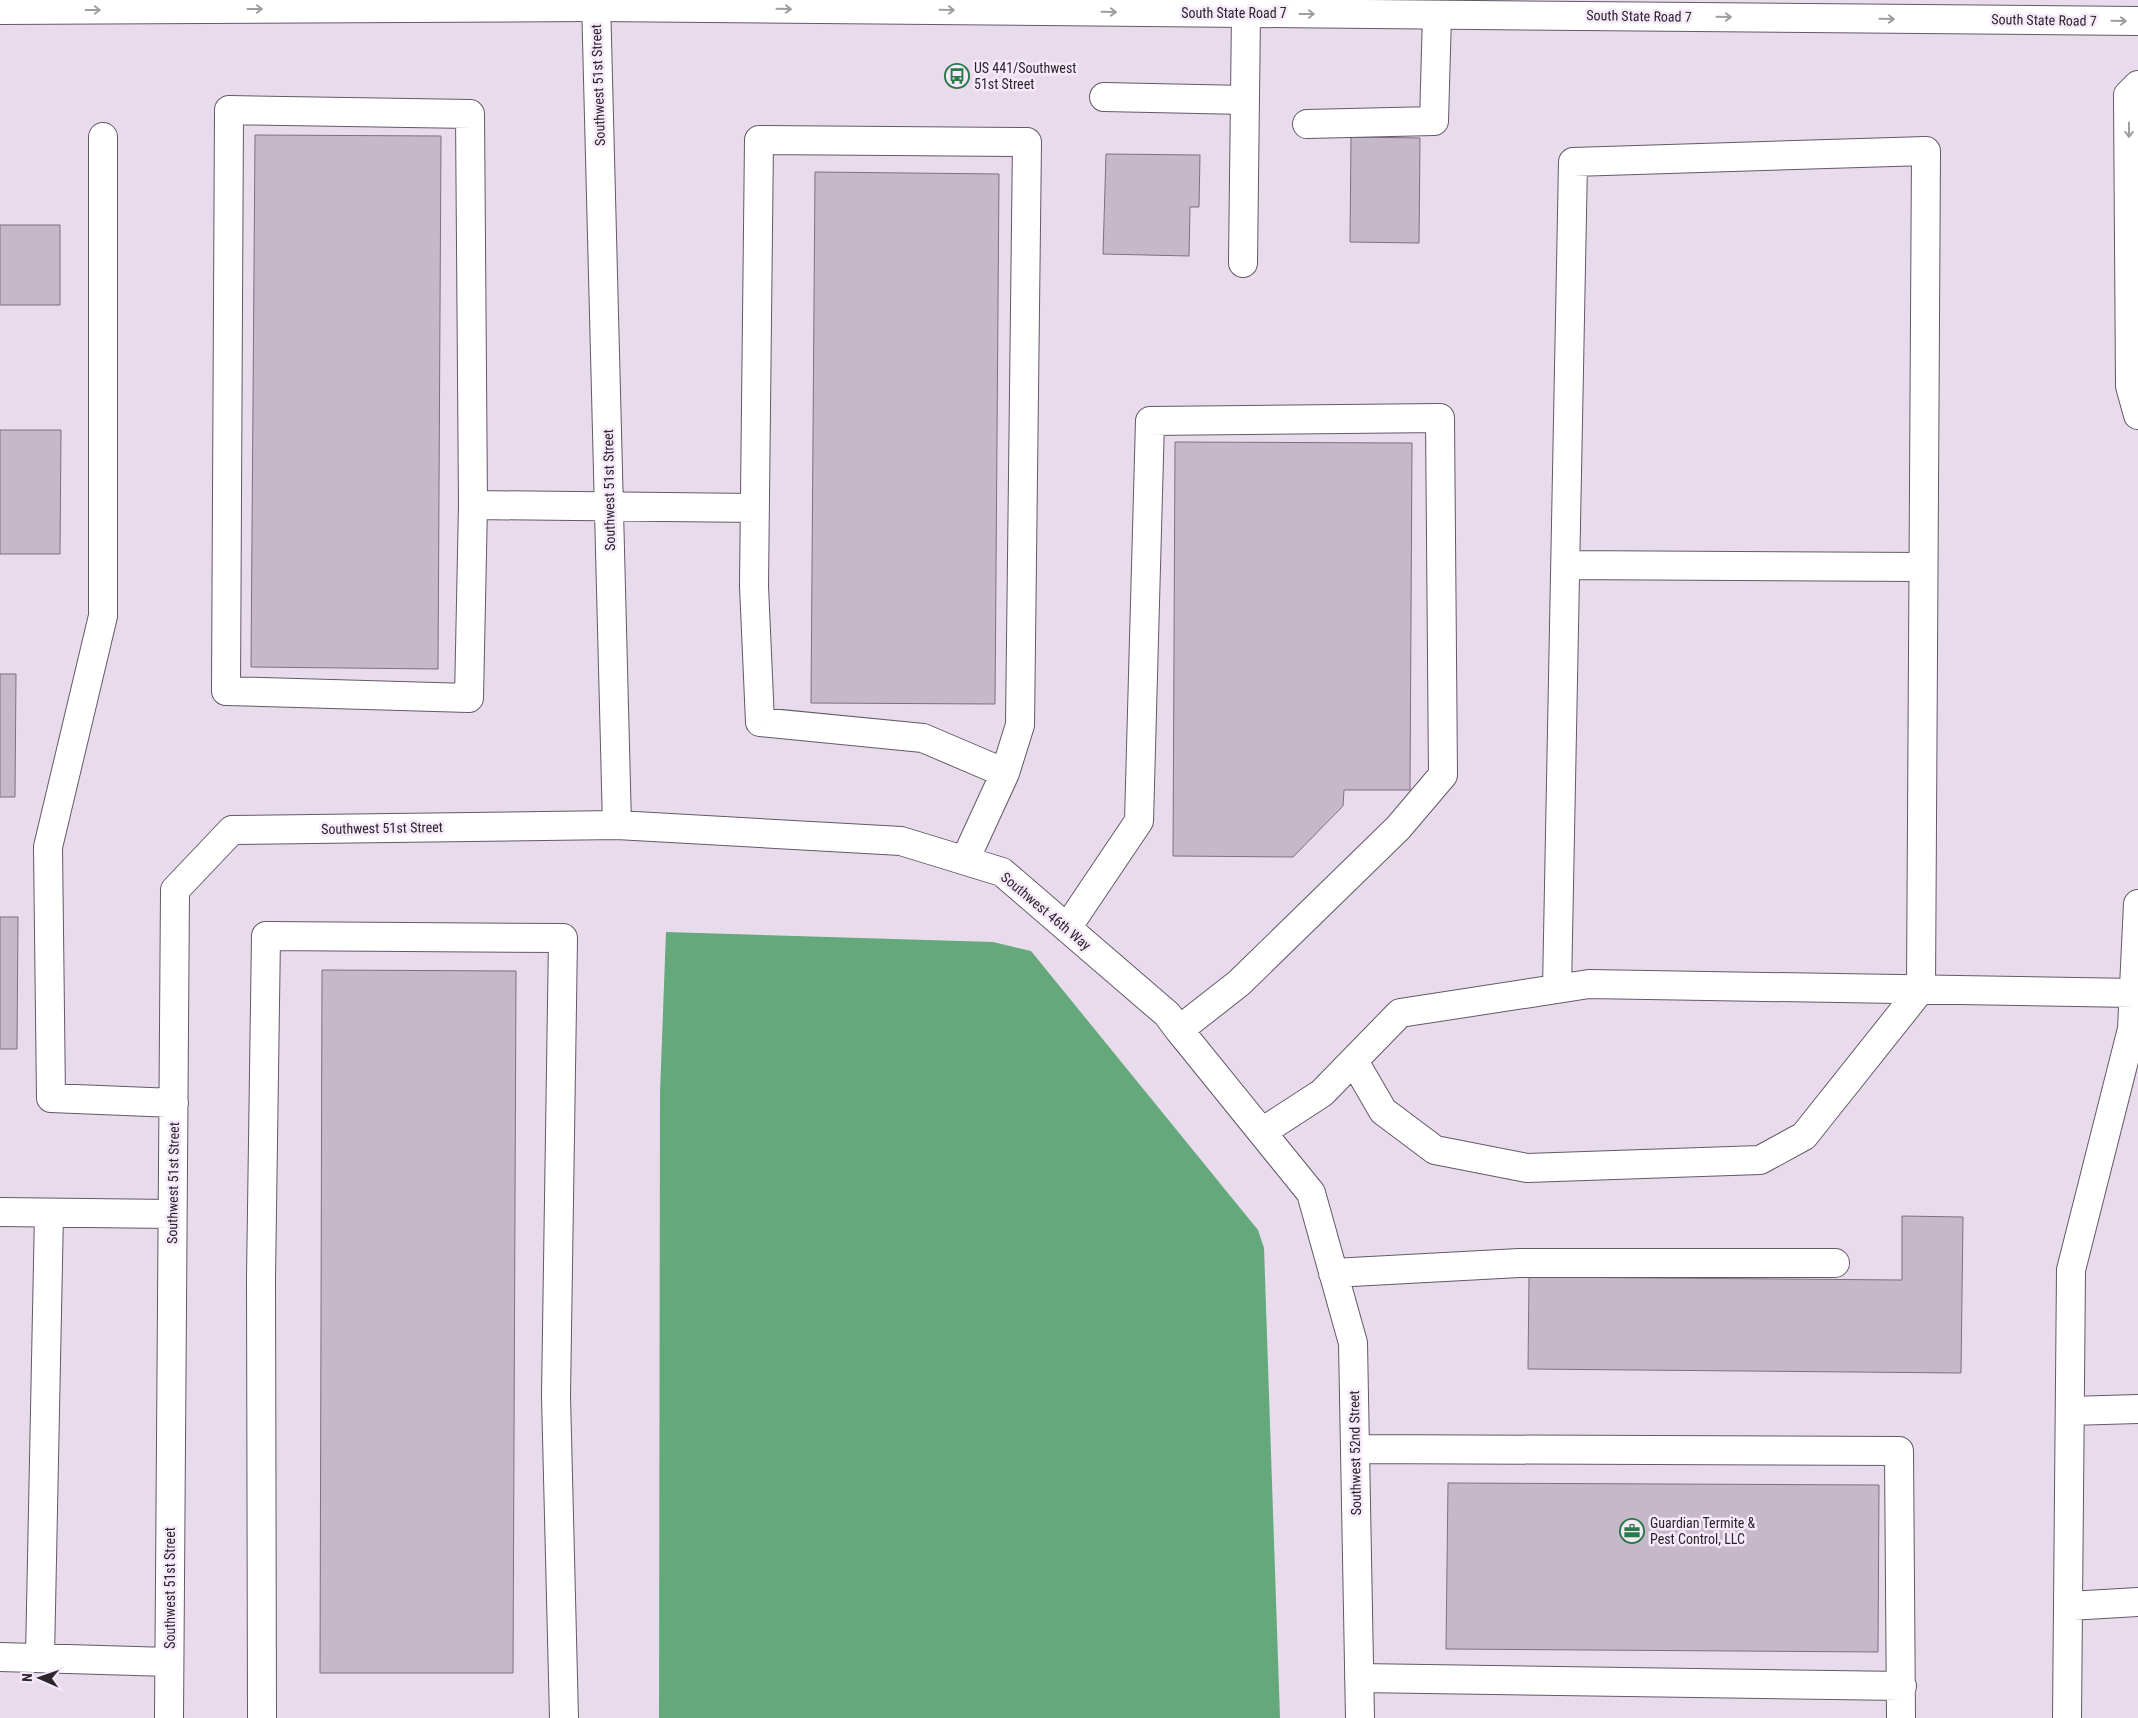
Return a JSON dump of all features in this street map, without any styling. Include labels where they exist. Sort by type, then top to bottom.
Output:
[{"type":"street","name":"South State Road 7","points":[[0,10],[596,4],[1246,13],[2138,21]]},
{"type":"street","name":"Southwest 51st Street","points":[[169,1718],[175,890],[232,830],[617,825],[596,4]]},
{"type":"street","points":[[1243,263],[1246,13]]},
{"type":"street","points":[[1307,124],[1434,122],[1437,15]]},
{"type":"street","points":[[2138,86],[2128,95],[2130,386],[2138,415]]},
{"type":"street","points":[[1104,97],[1244,100]]},
{"type":"street","points":[[229,110],[470,114],[473,505],[469,698],[226,691],[229,110]]},
{"type":"street","points":[[103,137],[103,616],[48,847],[51,1098],[174,1103]]},
{"type":"street","points":[[965,860],[1005,773],[1020,725],[1027,142],[759,140],[754,586],[760,722],[923,738],[1005,773]]},
{"type":"street","points":[[1354,1061],[1383,1112],[1435,1150],[1526,1168],[1760,1160],[1804,1136],[1920,989],[1926,151],[1573,162],[1557,989]]},
{"type":"street","points":[[1066,928],[1139,821],[1150,421],[1440,418],[1443,775],[1398,828],[1246,976],[1179,1030]]},
{"type":"street","points":[[473,505],[755,508]]},
{"type":"street","points":[[1566,565],[1923,567]]},
{"type":"street","name":"Southwest 46th Way","points":[[617,825],[901,841],[1002,872],[1166,1014],[1311,1193]]},
{"type":"street","points":[[2068,1718],[2071,1270],[2132,1029],[2138,904]]},
{"type":"street","points":[[262,1718],[262,1278],[266,936],[563,938],[556,1396],[564,1718]]},
{"type":"street","points":[[1262,1132],[1322,1092],[1400,1013],[1589,984],[2134,993]]},
{"type":"street","name":"Southwest 52nd Street","points":[[1311,1193],[1353,1343],[1360,1718]]},
{"type":"street","points":[[0,1212],[172,1214]]},
{"type":"street","points":[[40,1658],[49,1213]]},
{"type":"street","points":[[1334,1273],[1519,1263],[1835,1263]]},
{"type":"street","points":[[2070,1411],[2138,1409]]},
{"type":"street","points":[[1355,1449],[1899,1451],[1902,1718]]},
{"type":"street","points":[[2069,1606],[2138,1602]]},
{"type":"street","points":[[0,1657],[169,1662]]},
{"type":"street","points":[[1359,1678],[1902,1686]]},
{"type":"shaded area","points":[[666,932],[993,942],[1031,951],[1258,1230],[1264,1248],[1280,1718],[659,1718],[660,1093]]},
{"type":"building","points":[[255,135],[441,136],[438,669],[251,667]]},
{"type":"building","points":[[1351,137],[1420,138],[1419,243],[1350,242]]},
{"type":"building","points":[[1106,154],[1200,155],[1199,207],[1190,207],[1189,256],[1103,254]]},
{"type":"building","points":[[815,172],[999,174],[995,704],[811,703]]},
{"type":"building","points":[[0,225],[60,225],[60,305],[0,305]]},
{"type":"building","points":[[0,430],[61,430],[60,554],[0,554]]},
{"type":"building","points":[[1175,442],[1412,443],[1410,790],[1344,790],[1343,806],[1293,857],[1173,856]]},
{"type":"building","points":[[0,674],[16,674],[15,797],[0,797]]},
{"type":"building","points":[[0,917],[18,917],[17,1049],[0,1049]]},
{"type":"building","points":[[322,970],[516,971],[513,1673],[320,1673]]},
{"type":"building","points":[[1902,1216],[1963,1217],[1961,1373],[1528,1369],[1529,1277],[1902,1280]]},
{"type":"building","points":[[1448,1483],[1879,1485],[1878,1652],[1446,1649]]},
{"type":"place","name":"US 441/Southwest 51st Street","points":[[957,76]]},
{"type":"place","name":"Guardian Termite & Pest Control, LLC","points":[[1632,1531]]}]
